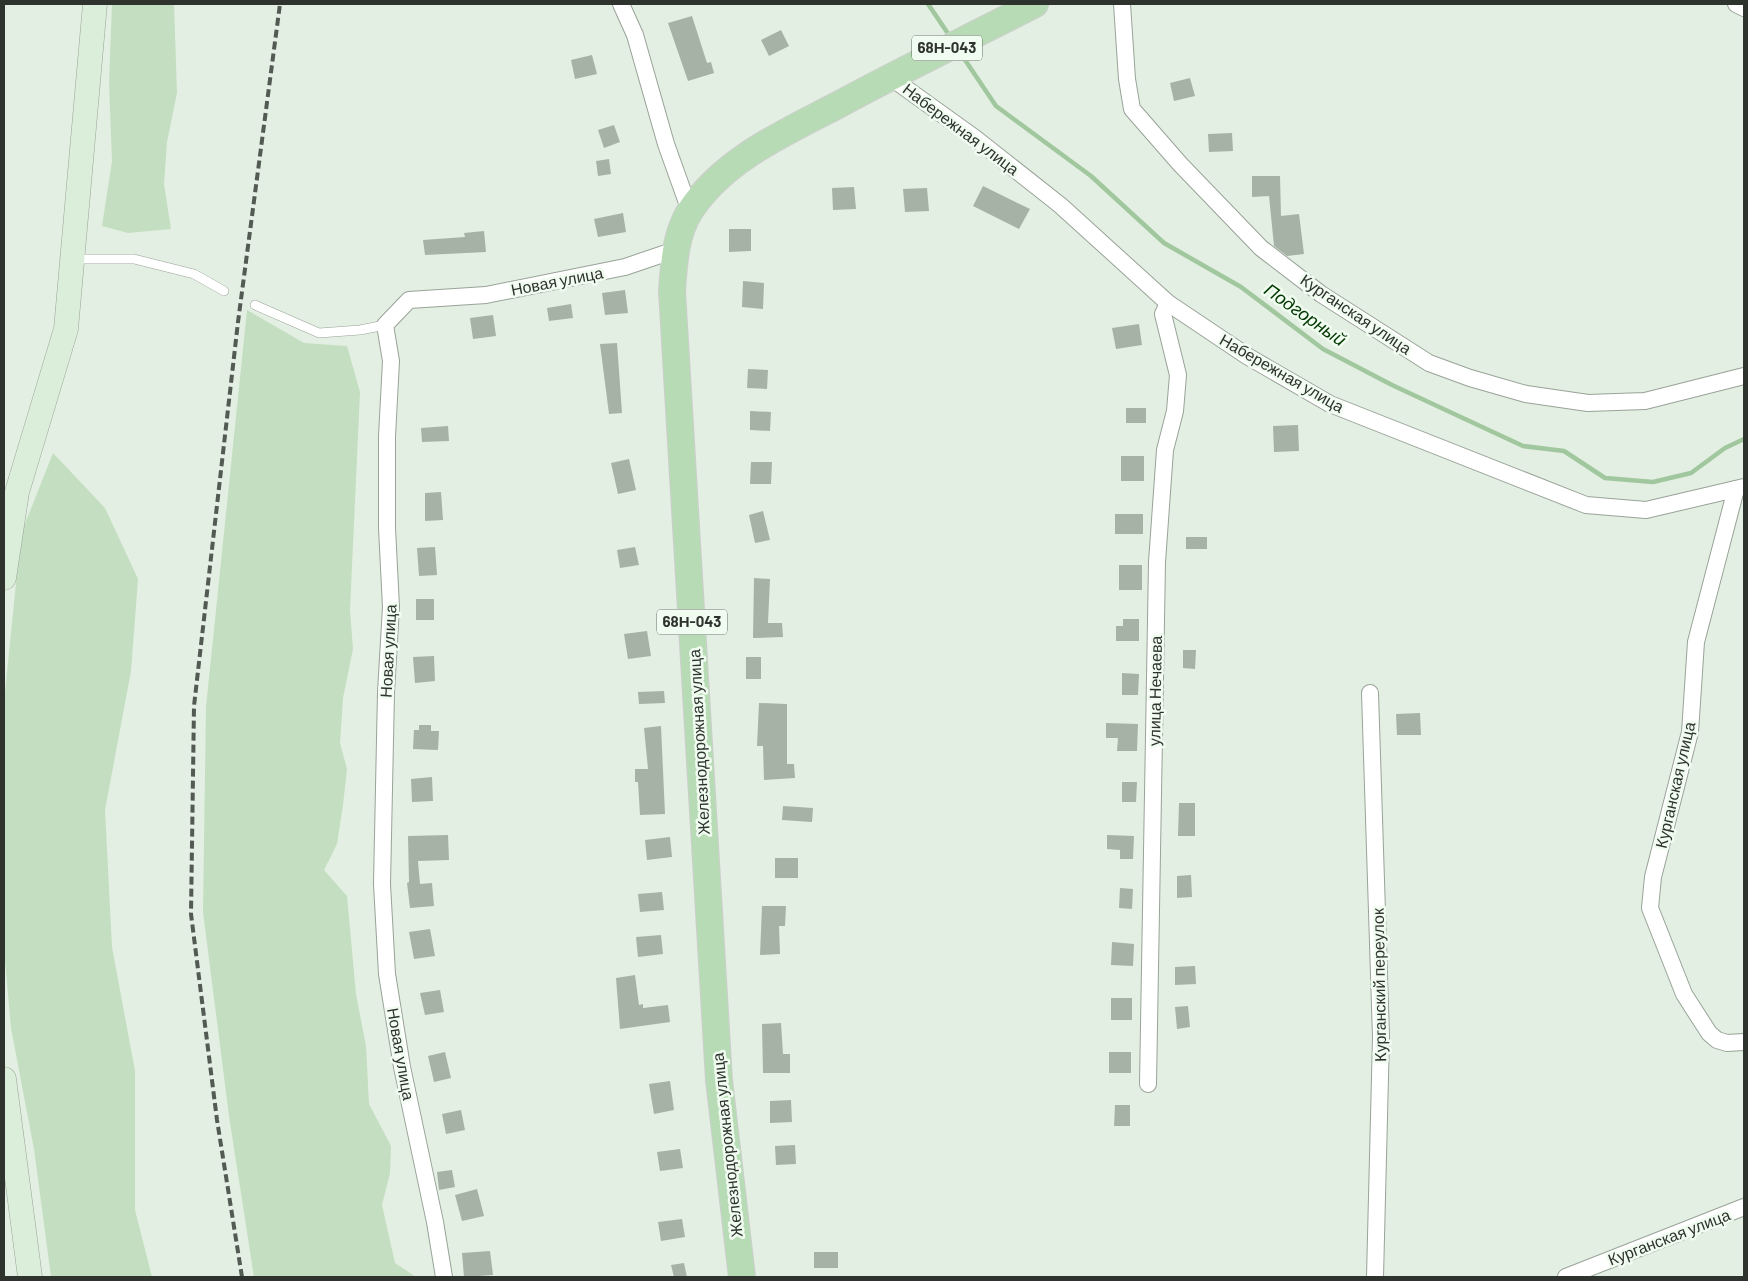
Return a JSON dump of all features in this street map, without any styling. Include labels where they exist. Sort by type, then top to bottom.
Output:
[{"type":"main road","points":[[1004,20],[1029,4]]},
{"type":"main road","points":[[1004,20],[1035,4]]},
{"type":"main road","name":"68Н-043","points":[[890,77],[1004,20]]},
{"type":"main road","name":"Железнодорожная улица","points":[[742,1277],[719,1080],[672,291],[675,250],[690,211],[721,176],[763,145],[890,77]]},
{"type":"street","points":[[4,578],[17,492],[66,329],[95,4]]},
{"type":"street","points":[[621,4],[635,35],[666,144],[690,211]]},
{"type":"street","name":"Курганская улица","points":[[1122,4],[1127,79],[1132,109],[1180,164],[1261,248],[1321,294],[1429,363],[1470,378],[1526,394],[1588,403],[1645,401],[1744,376]]},
{"type":"street","points":[[1736,4],[1744,8]]},
{"type":"street","name":"Набережная улица","points":[[890,77],[975,138],[1060,205],[1168,303],[1248,356],[1330,404],[1586,505],[1646,510],[1740,488]]},
{"type":"street","name":"Новая улица","points":[[444,1277],[435,1222],[402,1067],[387,974],[382,884],[386,692],[391,607],[387,528],[387,436],[391,360],[385,325],[409,300],[495,293],[626,267],[675,250]]},
{"type":"street","name":"улица Нечаева","points":[[1148,1084],[1158,562],[1165,450],[1175,411],[1178,375],[1163,314],[1168,303]]},
{"type":"street","name":"Курганская улица","points":[[1740,488],[1696,642],[1690,732],[1653,877],[1650,908],[1684,994],[1709,1033],[1717,1040],[1727,1043],[1744,1042]]},
{"type":"street","name":"Курганский переулок","points":[[1370,693],[1381,1037],[1375,1277]]},
{"type":"street","points":[[4,1079],[30,1277]]},
{"type":"street","name":"Курганская улица","points":[[1566,1277],[1744,1208]]},
{"type":"lane","points":[[73,259],[134,259],[194,274],[224,291]]},
{"type":"lane","points":[[255,305],[319,333],[360,330],[385,325]]},
{"type":"green space","points":[[112,4],[174,4],[177,93],[167,142],[164,184],[171,229],[128,233],[102,226],[112,161],[109,83]]},
{"type":"green space","points":[[247,310],[304,343],[347,346],[360,392],[350,610],[353,649],[343,698],[340,743],[347,769],[337,844],[324,870],[347,896],[356,994],[366,1046],[369,1104],[391,1146],[390,1173],[382,1205],[395,1263],[416,1277],[254,1277],[229,1116],[203,912],[206,707]]},
{"type":"green space","points":[[53,453],[105,508],[138,579],[131,671],[105,810],[112,947],[135,1071],[135,1210],[152,1277],[51,1277],[34,1149],[11,1028],[4,949],[4,702],[21,534]]},
{"type":"building","points":[[692,16],[707,63],[711,62],[714,73],[688,81],[668,23]]},
{"type":"building","points":[[781,30],[789,46],[769,56],[761,40]]},
{"type":"building","points":[[592,55],[597,74],[575,79],[571,60]]},
{"type":"building","points":[[1190,78],[1195,96],[1174,101],[1170,83]]},
{"type":"building","points":[[614,125],[620,142],[604,148],[598,130]]},
{"type":"building","points":[[1232,133],[1233,151],[1209,152],[1208,134]]},
{"type":"building","points":[[609,159],[611,174],[598,176],[596,161]]},
{"type":"building","points":[[1252,176],[1280,176],[1281,216],[1299,214],[1304,254],[1287,256],[1274,246],[1269,196],[1252,197]]},
{"type":"building","points":[[983,186],[1030,209],[1019,229],[973,206]]},
{"type":"building","points":[[854,187],[856,209],[833,210],[832,188]]},
{"type":"building","points":[[927,188],[929,211],[905,212],[903,189]]},
{"type":"building","points":[[623,213],[626,232],[598,237],[594,219]]},
{"type":"building","points":[[729,229],[751,229],[751,251],[729,252]]},
{"type":"building","points":[[484,231],[486,252],[425,255],[423,240],[465,237],[464,233]]},
{"type":"building","points":[[743,281],[764,283],[763,309],[742,307]]},
{"type":"building","points":[[625,290],[628,313],[605,315],[602,293]]},
{"type":"building","points":[[571,304],[573,318],[549,321],[547,308]]},
{"type":"building","points":[[493,315],[496,336],[473,339],[470,318]]},
{"type":"building","points":[[1139,324],[1142,345],[1116,349],[1112,328]]},
{"type":"building","points":[[617,343],[622,413],[609,414],[600,344]]},
{"type":"building","points":[[748,369],[768,370],[767,389],[747,388]]},
{"type":"building","points":[[1126,408],[1146,408],[1146,423],[1126,423]]},
{"type":"building","points":[[750,411],[771,412],[770,431],[750,430]]},
{"type":"building","points":[[1298,425],[1299,451],[1274,452],[1273,426]]},
{"type":"building","points":[[448,426],[449,441],[422,442],[421,428]]},
{"type":"building","points":[[1121,456],[1144,456],[1144,481],[1121,481]]},
{"type":"building","points":[[629,459],[636,490],[618,494],[611,463]]},
{"type":"building","points":[[751,462],[772,462],[771,484],[750,484]]},
{"type":"building","points":[[441,492],[443,520],[425,521],[425,493]]},
{"type":"building","points":[[763,511],[770,540],[755,543],[749,515]]},
{"type":"building","points":[[1115,514],[1143,514],[1143,534],[1115,534]]},
{"type":"building","points":[[1186,537],[1207,537],[1207,549],[1186,549]]},
{"type":"building","points":[[435,547],[437,575],[419,576],[417,548]]},
{"type":"building","points":[[635,547],[639,565],[620,568],[617,550]]},
{"type":"building","points":[[1119,565],[1142,565],[1142,590],[1119,590]]},
{"type":"building","points":[[754,578],[770,579],[768,623],[782,623],[783,637],[753,638]]},
{"type":"building","points":[[416,599],[434,599],[434,620],[416,620]]},
{"type":"building","points":[[1123,619],[1139,619],[1139,641],[1116,641],[1116,626],[1123,626]]},
{"type":"building","points":[[647,631],[651,656],[628,659],[624,634]]},
{"type":"building","points":[[1183,650],[1196,650],[1195,669],[1183,668]]},
{"type":"building","points":[[434,656],[435,681],[415,683],[413,657]]},
{"type":"building","points":[[746,657],[761,657],[761,679],[746,679]]},
{"type":"building","points":[[1122,673],[1139,674],[1138,695],[1122,695]]},
{"type":"building","points":[[664,691],[665,703],[639,704],[638,692]]},
{"type":"building","points":[[759,703],[787,704],[787,764],[794,764],[795,778],[764,780],[763,746],[757,746]]},
{"type":"building","points":[[1420,713],[1421,735],[1397,735],[1396,714]]},
{"type":"building","points":[[1106,723],[1138,724],[1137,751],[1117,751],[1118,738],[1106,738]]},
{"type":"building","points":[[419,725],[431,725],[431,731],[439,731],[438,750],[413,749],[414,730],[419,730]]},
{"type":"building","points":[[661,726],[665,814],[640,815],[638,782],[635,782],[635,769],[648,769],[644,728]]},
{"type":"building","points":[[432,777],[433,801],[412,802],[411,779]]},
{"type":"building","points":[[1122,782],[1137,782],[1136,802],[1122,802]]},
{"type":"building","points":[[1179,803],[1195,803],[1195,836],[1178,836]]},
{"type":"building","points":[[783,806],[813,808],[812,822],[782,820]]},
{"type":"building","points":[[448,835],[449,860],[418,861],[420,884],[432,883],[434,906],[410,908],[407,883],[409,882],[408,836]]},
{"type":"building","points":[[1107,835],[1134,836],[1133,859],[1120,859],[1120,850],[1107,849]]},
{"type":"building","points":[[670,837],[672,857],[647,860],[645,840]]},
{"type":"building","points":[[775,858],[798,858],[798,878],[775,878]]},
{"type":"building","points":[[1191,875],[1192,897],[1177,898],[1177,876]]},
{"type":"building","points":[[1120,888],[1133,889],[1132,909],[1119,908]]},
{"type":"building","points":[[662,892],[664,910],[640,912],[638,894]]},
{"type":"building","points":[[762,906],[786,906],[785,926],[779,926],[780,954],[760,955]]},
{"type":"building","points":[[430,929],[435,956],[414,959],[409,932]]},
{"type":"building","points":[[661,935],[663,954],[638,957],[636,937]]},
{"type":"building","points":[[1112,942],[1134,944],[1133,966],[1111,965]]},
{"type":"building","points":[[1195,966],[1196,984],[1175,985],[1175,967]]},
{"type":"building","points":[[635,975],[639,1005],[643,1004],[643,1008],[668,1005],[670,1022],[620,1029],[616,978]]},
{"type":"building","points":[[440,990],[444,1012],[425,1015],[420,993]]},
{"type":"building","points":[[1111,998],[1132,998],[1132,1020],[1111,1020]]},
{"type":"building","points":[[1188,1006],[1190,1027],[1177,1029],[1175,1007]]},
{"type":"building","points":[[781,1023],[783,1054],[790,1054],[790,1073],[763,1073],[762,1024]]},
{"type":"building","points":[[445,1052],[451,1078],[434,1082],[428,1056]]},
{"type":"building","points":[[1109,1052],[1131,1052],[1131,1073],[1109,1073]]},
{"type":"building","points":[[670,1081],[674,1110],[654,1114],[649,1084]]},
{"type":"building","points":[[791,1100],[792,1122],[770,1123],[770,1101]]},
{"type":"building","points":[[1115,1105],[1130,1105],[1130,1126],[1114,1126]]},
{"type":"building","points":[[461,1110],[465,1130],[446,1134],[442,1114]]},
{"type":"building","points":[[795,1145],[796,1164],[776,1165],[775,1146]]},
{"type":"building","points":[[680,1149],[683,1168],[660,1171],[657,1152]]},
{"type":"building","points":[[452,1170],[455,1187],[439,1190],[437,1172]]},
{"type":"building","points":[[477,1189],[484,1216],[462,1221],[455,1195]]},
{"type":"building","points":[[682,1219],[685,1237],[661,1241],[658,1222]]},
{"type":"building","points":[[490,1251],[493,1275],[464,1277],[462,1253]]},
{"type":"building","points":[[814,1252],[838,1252],[838,1268],[814,1268]]},
{"type":"building","points":[[684,1263],[687,1277],[674,1277],[671,1265]]},
{"type":"waterway","name":"Подгорный","points":[[928,4],[951,38]]},
{"type":"waterway","name":"Подгорный","points":[[959,51],[996,106],[1091,176],[1164,243],[1241,287],[1323,349],[1392,385],[1523,446],[1564,451],[1605,478],[1653,482],[1691,473],[1725,448],[1744,439]]},
{"type":"railway","points":[[242,1277],[217,1120],[191,914],[194,706],[238,322],[280,4]]}]
